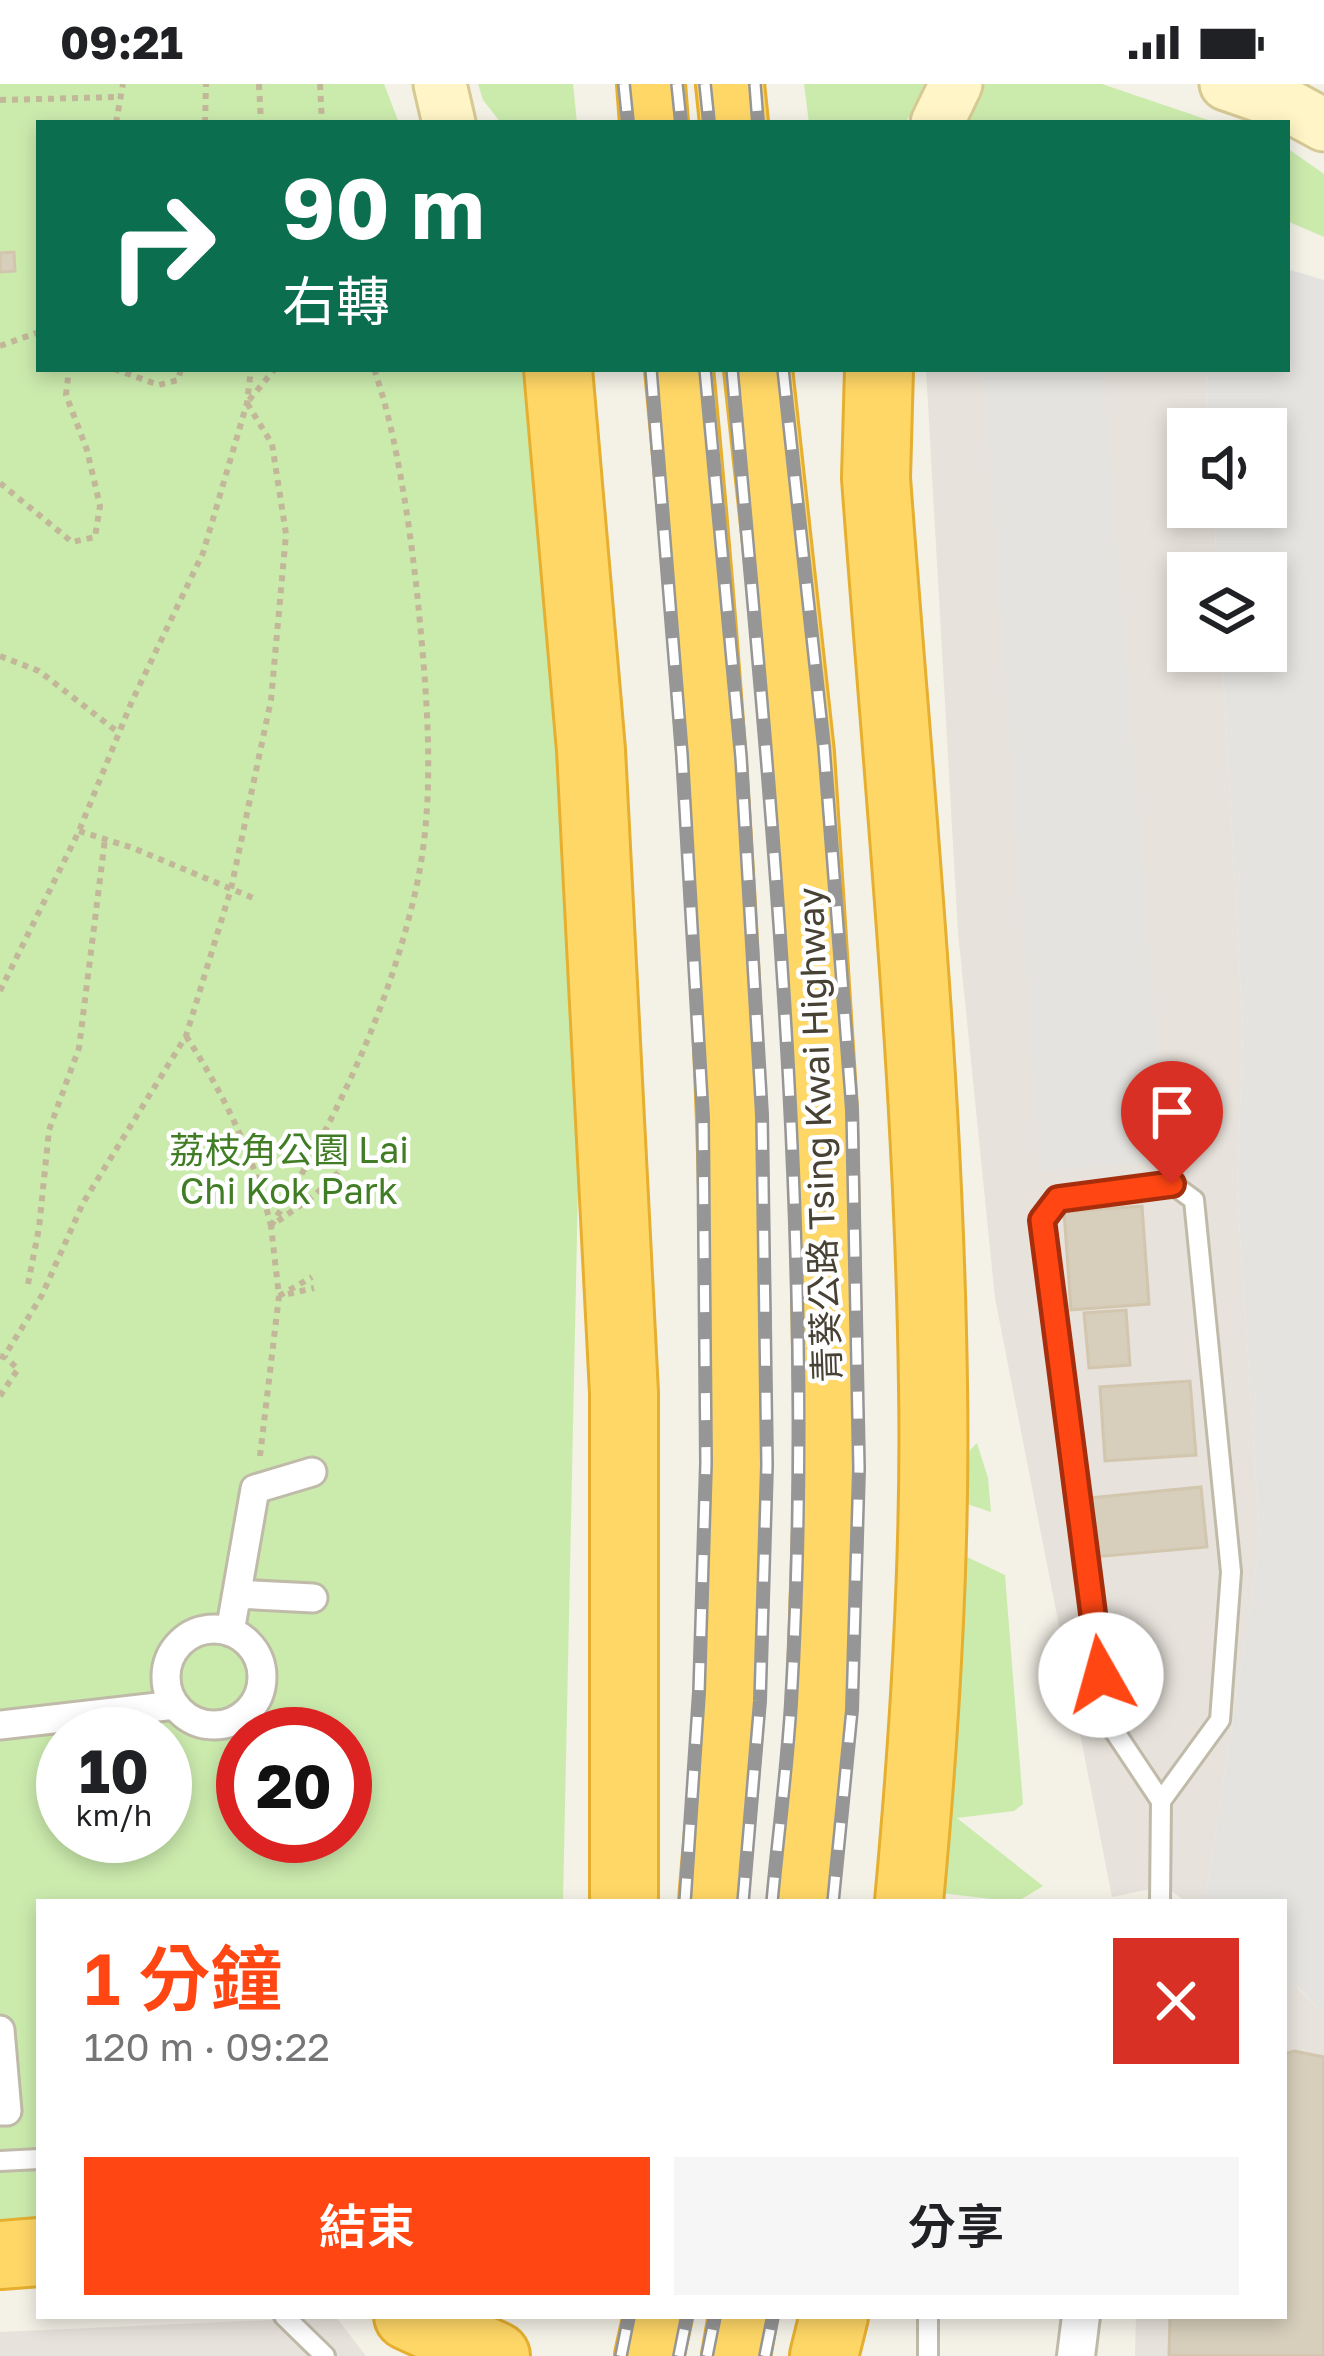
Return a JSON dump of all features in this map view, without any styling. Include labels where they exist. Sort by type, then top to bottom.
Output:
[{"type":"highway","points":[[651,84],[655,120]]},
{"type":"highway","points":[[730,84],[734,120]]},
{"type":"highway","points":[[558,372],[591,751],[624,1393],[624,1899]]},
{"type":"highway","points":[[679,372],[713,757],[732,1117],[736,1464],[730,1697],[713,1899]]},
{"type":"highway","name":"青葵公路 Tsing Kwai Highway","points":[[758,372],[800,753],[824,1110],[829,1467],[821,1708],[803,1899]]},
{"type":"highway","points":[[879,372],[876,478],[928,1195],[933,1388],[931,1580],[909,1899]]},
{"type":"highway","points":[[0,2255],[36,2252]]},
{"type":"highway","points":[[415,2319],[496,2356]]},
{"type":"highway","points":[[616,2356],[617,2319]]},
{"type":"highway","points":[[649,2356],[657,2319]]},
{"type":"highway","points":[[736,2356],[742,2319]]},
{"type":"highway","points":[[824,2356],[833,2319]]},
{"type":"main road","points":[[440,84],[448,120]]},
{"type":"main road","points":[[938,120],[956,84]]},
{"type":"main road","points":[[1226,84],[1324,124]]},
{"type":"street","points":[[230,1632],[255,1490],[312,1472]]},
{"type":"street","points":[[237,1594],[313,1598]]},
{"type":"street","points":[[200,1630],[230,1632],[250,1645],[261,1666],[260,1690],[249,1710],[237,1719],[212,1725],[185,1716],[175,1705],[166,1677],[178,1645],[200,1630]]},
{"type":"street","points":[[0,1726],[175,1705]]},
{"type":"street","points":[[0,2030],[7,2111],[0,2111]]},
{"type":"street","points":[[1076,2356],[1081,2319]]},
{"type":"lane","points":[[1160,1899],[1161,1801],[1107,1720],[1042,1220],[1058,1199],[1172,1184],[1194,1200],[1231,1572],[1220,1720],[1161,1801]]},
{"type":"lane","points":[[0,2161],[36,2159]]},
{"type":"lane","points":[[287,2319],[326,2356]]},
{"type":"lane","points":[[928,2319],[928,2356]]},
{"type":"path","points":[[116,120],[123,84]]},
{"type":"path","points":[[205,120],[206,84]]},
{"type":"path","points":[[259,84],[261,120]]},
{"type":"path","points":[[320,84],[322,120]]},
{"type":"path","points":[[0,100],[118,97]]},
{"type":"path","points":[[0,346],[36,333]]},
{"type":"path","points":[[0,483],[72,542],[95,537],[100,506],[66,395],[69,372]]},
{"type":"path","points":[[122,372],[158,385],[178,380],[180,372]]},
{"type":"path","points":[[0,991],[79,831],[202,553],[247,403],[250,372]]},
{"type":"path","points":[[247,403],[273,372]]},
{"type":"path","points":[[271,1226],[319,1148],[380,1012],[416,891],[426,801],[426,691],[413,556],[375,372]]},
{"type":"path","points":[[0,1396],[18,1370],[2,1356],[42,1294],[82,1203],[186,1036],[231,889],[271,700],[286,534],[272,445],[247,403]]},
{"type":"path","points":[[0,656],[39,671],[119,733]]},
{"type":"path","points":[[79,831],[257,900]]},
{"type":"path","points":[[28,1283],[49,1130],[79,1048],[105,838]]},
{"type":"path","points":[[186,1036],[223,1093],[259,1177],[271,1226],[279,1296],[255,1490]]},
{"type":"path","points":[[271,1226],[315,1196],[345,1166]]},
{"type":"path","points":[[279,1296],[312,1277]]},
{"type":"path","points":[[279,1296],[314,1288]]},
{"type":"shaded area","points":[[1290,270],[1324,280],[1324,2014],[1298,1987],[1287,1988],[1287,1899],[1205,1899],[1260,1541],[1237,1189],[1243,1032],[1223,672],[1287,672],[1287,552],[1216,552],[1215,528],[1287,528],[1287,408],[1208,408],[1206,372],[1290,372]]},
{"type":"shaded area","points":[[926,372],[1206,372],[1208,408],[1167,408],[1167,528],[1215,528],[1216,552],[1167,552],[1167,672],[1223,672],[1243,1032],[1237,1189],[1260,1541],[1205,1899],[1182,1899],[1165,1886],[1112,1897],[995,1298],[958,932]]},
{"type":"shaded area","points":[[983,372],[1103,372],[1166,1161],[1040,1171]]},
{"type":"shaded area","points":[[1297,1987],[1324,2014],[1324,2356],[1135,2356],[1136,2319],[1287,2319],[1287,1988]]},
{"type":"shaded area","points":[[338,2319],[366,2356],[0,2356],[0,2332]]},
{"type":"green space","name":"荔枝角公園 Lai Chi Kok Park","points":[[0,84],[384,84],[398,120],[36,120],[36,372],[522,372],[582,997],[563,1899],[36,1899],[36,2218],[0,2219]]},
{"type":"green space","points":[[478,84],[573,84],[577,120],[499,120],[483,100]]},
{"type":"green space","points":[[804,84],[925,84],[907,120],[809,120]]},
{"type":"green space","points":[[973,84],[1102,84],[1208,120],[955,120]]},
{"type":"green space","points":[[1290,150],[1324,174],[1324,237],[1290,222]]},
{"type":"green space","points":[[977,1443],[988,1478],[991,1512],[958,1501],[970,1450]]},
{"type":"green space","points":[[933,1541],[1005,1575],[1023,1804],[1014,1811],[957,1818],[1043,1886],[1022,1899],[924,1891]]},
{"type":"building","points":[[14,252],[15,271],[0,272],[0,253]]},
{"type":"building","points":[[1142,1206],[1149,1304],[1071,1310],[1064,1212]]},
{"type":"building","points":[[1126,1310],[1130,1365],[1089,1368],[1084,1313]]},
{"type":"building","points":[[1190,1381],[1196,1455],[1105,1461],[1100,1387]]},
{"type":"building","points":[[1201,1487],[1207,1547],[1094,1557],[1088,1498]]},
{"type":"building","points":[[1287,2053],[1324,2057],[1324,2356],[1169,2356],[1170,2319],[1287,2319]]},
{"type":"railway","points":[[624,84],[628,120]]},
{"type":"railway","points":[[677,84],[681,120]]},
{"type":"railway","points":[[705,84],[709,120]]},
{"type":"railway","points":[[755,84],[758,120]]},
{"type":"railway","points":[[651,372],[682,755],[703,1118],[706,1463],[699,1692],[685,1899]]},
{"type":"railway","points":[[705,372],[741,757],[762,1115],[767,1465],[760,1701],[743,1899]]},
{"type":"railway","points":[[732,372],[775,868],[794,1202],[798,1536],[789,1728],[772,1899]]},
{"type":"railway","points":[[783,372],[824,747],[852,1110],[859,1469],[852,1710],[833,1899]]},
{"type":"railway","points":[[621,2356],[628,2319]]},
{"type":"railway","points":[[679,2356],[686,2319]]},
{"type":"railway","points":[[707,2356],[714,2319]]},
{"type":"railway","points":[[765,2356],[772,2319]]},
{"type":"route","points":[[1101,1675],[1042,1220],[1058,1199],[1172,1184]]}]
